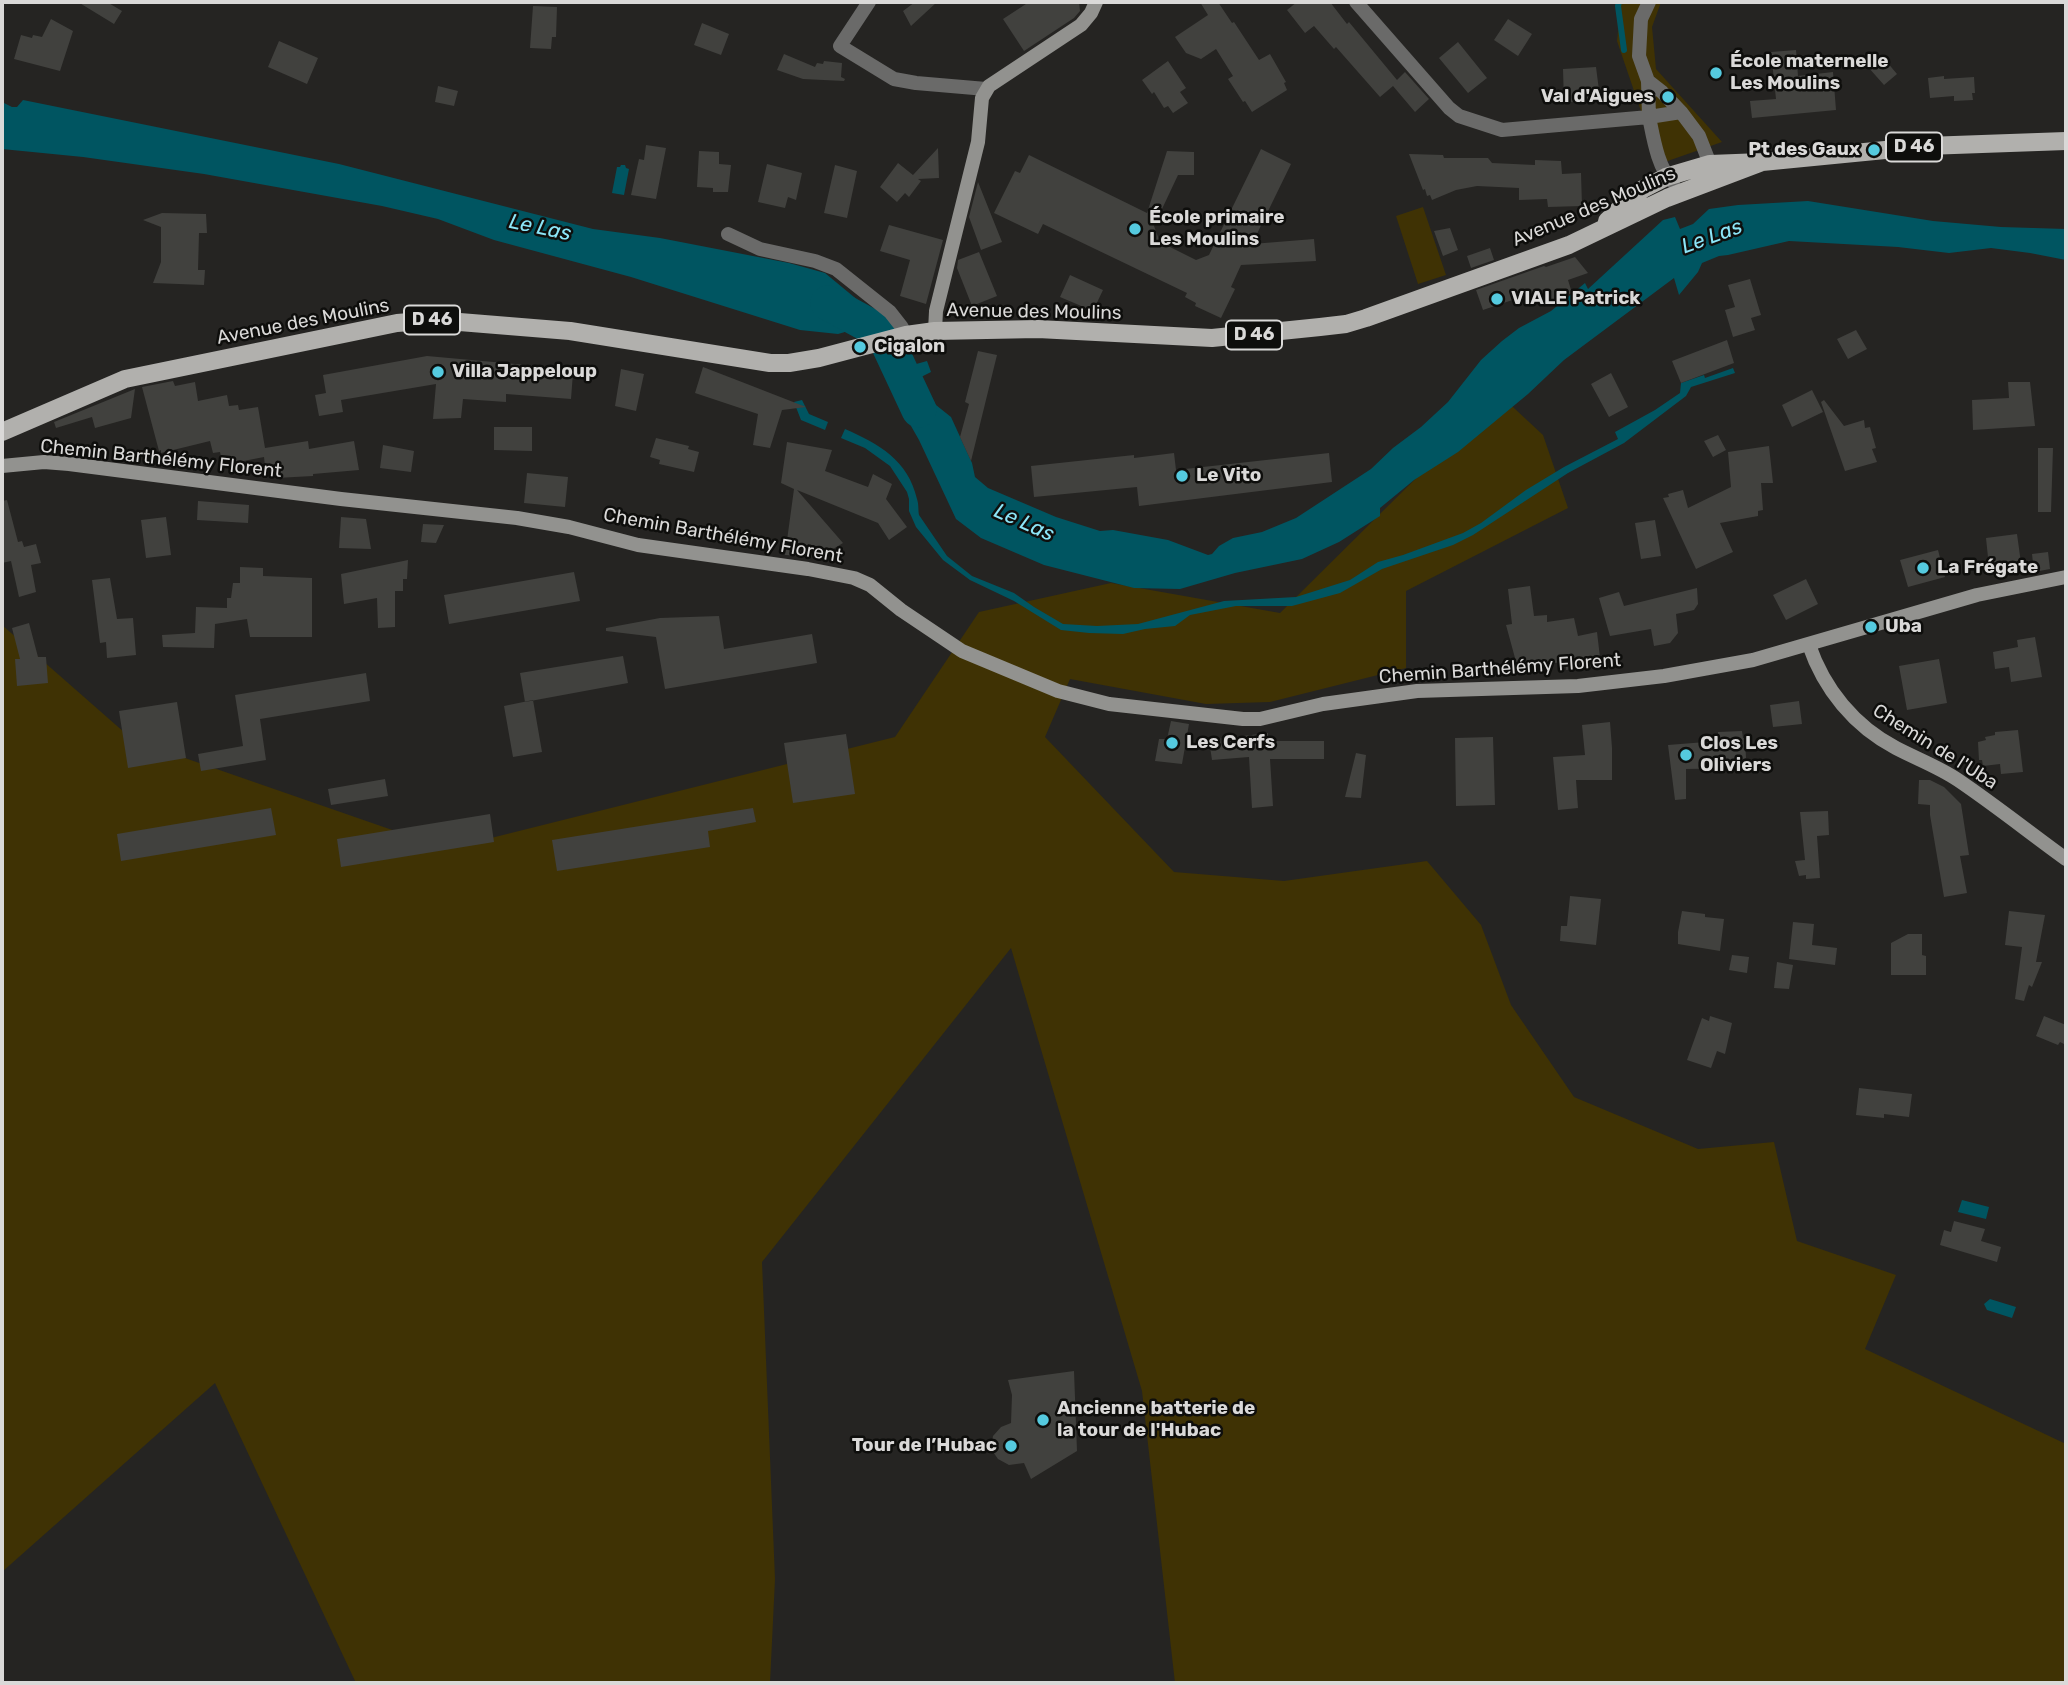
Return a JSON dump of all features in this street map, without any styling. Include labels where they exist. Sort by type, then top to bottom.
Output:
[{"type":"main road","name":"D 46","points":[[1597,231],[1636,194],[1710,164],[1762,162],[1926,146],[2066,141]]},
{"type":"main road","name":"Avenue des Moulins","points":[[2,432],[125,379],[397,323],[435,320],[570,331],[771,363],[819,358],[900,336],[935,331],[1038,329],[1212,338],[1333,326],[1357,321],[1569,245],[1698,185],[1762,162]]},
{"type":"street","points":[[869,2],[840,46],[894,79],[986,89]]},
{"type":"street","points":[[935,331],[936,311],[978,142],[981,103],[986,89],[1081,25],[1097,2]]},
{"type":"street","points":[[1356,2],[1459,116],[1502,130],[1681,112]]},
{"type":"street","points":[[1649,2],[1642,19],[1639,56],[1647,81],[1649,117],[1657,151],[1672,181]]},
{"type":"street","points":[[1647,81],[1668,97],[1681,112],[1699,136],[1710,164]]},
{"type":"street","points":[[1637,212],[1672,181],[1698,185]]},
{"type":"street","points":[[728,234],[760,249],[815,261],[836,269],[890,313],[901,326],[900,336]]},
{"type":"street","name":"Chemin Barthélémy Florent","points":[[2,466],[44,462],[69,464],[341,499],[517,518],[569,527],[638,545],[854,578],[870,585],[901,610],[962,650],[1058,691],[1109,704],[1223,718],[1260,719],[1322,704],[1416,691],[1569,687],[1649,678],[1753,660],[1977,596],[2066,577]]},
{"type":"street","name":"Chemin de l'Uba","points":[[1809,645],[1820,672],[1834,695],[1865,727],[1895,747],[1957,780],[2066,859]]},
{"type":"shaded area","points":[[1621,2],[1661,2],[1652,27],[1656,69],[1722,142],[1659,164],[1617,41]]},
{"type":"shaded area","points":[[1423,207],[1446,275],[1418,284],[1396,216]]},
{"type":"shaded area","points":[[1500,395],[1543,435],[1568,508],[1406,591],[1406,668],[1270,702],[1206,704],[1070,679],[1045,737],[1174,872],[1284,881],[1427,861],[1481,925],[1511,1005],[1574,1097],[1698,1149],[1774,1142],[1797,1241],[1896,1275],[1865,1349],[2066,1444],[2066,1683],[1175,1683],[1142,1391],[1011,948],[762,1262],[775,1579],[770,1683],[356,1683],[215,1383],[2,1572],[2,625],[133,740],[447,849],[895,737],[979,612],[1111,583],[1280,613]]},
{"type":"water","points":[[23,100],[339,164],[593,229],[660,238],[789,263],[825,273],[883,321],[838,334],[800,330],[631,277],[494,240],[438,219],[382,206],[204,174],[2,149],[2,102],[17,107]]},
{"type":"water","points":[[621,165],[629,169],[624,195],[612,193],[617,167]]},
{"type":"water","points":[[1808,201],[1933,221],[2066,229],[2066,260],[1991,248],[1949,253],[1898,247],[1789,241],[1719,256],[1702,263],[1679,295],[1674,278],[1564,360],[1458,452],[1414,480],[1380,508],[1380,516],[1339,542],[1302,559],[1235,573],[1180,589],[1134,588],[1044,565],[981,538],[956,519],[884,373],[927,361],[931,372],[921,377],[936,405],[951,417],[972,463],[975,477],[988,488],[1056,517],[1100,531],[1113,530],[1168,540],[1208,555],[1233,538],[1262,532],[1296,518],[1371,469],[1448,402],[1481,360],[1502,341],[1519,328],[1551,311],[1585,283],[1588,289],[1663,220],[1675,217],[1680,229],[1693,224],[1709,209]]},
{"type":"water","points":[[1733,368],[1735,373],[1691,387],[1686,396],[1624,443],[1568,473],[1473,535],[1453,545],[1382,569],[1340,593],[1292,606],[1236,606],[1190,615],[1175,626],[1123,634],[1061,630],[1014,601],[970,580],[943,560],[916,527],[909,511],[907,492],[890,466],[865,448],[841,438],[845,429],[880,447],[899,464],[913,485],[919,515],[947,556],[972,576],[1014,593],[1063,624],[1138,624],[1224,601],[1296,597],[1350,580],[1378,562],[1463,533],[1526,490],[1618,439],[1615,432],[1680,393],[1681,383]]},
{"type":"water","points":[[802,400],[809,414],[828,422],[825,430],[801,420],[794,402]]},
{"type":"water","points":[[1962,1200],[1989,1207],[1986,1219],[1958,1212]]},
{"type":"water","points":[[1990,1299],[2016,1307],[2012,1318],[1987,1310],[1984,1304]]},
{"type":"building","points":[[78,2],[107,2],[122,11],[114,24]]},
{"type":"building","points":[[915,2],[937,2],[911,26],[903,11]]},
{"type":"building","points":[[1029,2],[1079,2],[1080,11],[1074,18],[1024,51],[1003,19]]},
{"type":"building","points":[[1200,2],[1218,2],[1259,60],[1270,54],[1286,82],[1284,83],[1287,90],[1252,112],[1228,79],[1233,76],[1216,49],[1201,59],[1186,53],[1175,37],[1208,15]]},
{"type":"building","points":[[1297,2],[1330,2],[1397,80],[1405,72],[1429,99],[1415,112],[1393,86],[1380,97],[1314,26],[1305,33],[1287,10]]},
{"type":"building","points":[[533,6],[557,7],[556,37],[552,37],[551,49],[530,48]]},
{"type":"building","points":[[51,19],[73,31],[60,71],[14,59],[21,35],[42,37]]},
{"type":"building","points":[[1508,19],[1532,34],[1518,56],[1494,40]]},
{"type":"building","points":[[702,23],[729,34],[721,55],[694,45]]},
{"type":"building","points":[[279,41],[318,58],[307,84],[268,67]]},
{"type":"building","points":[[1458,42],[1487,78],[1468,93],[1439,58]]},
{"type":"building","points":[[1796,50],[1798,76],[1833,72],[1836,110],[1752,118],[1750,101],[1776,99],[1771,52]]},
{"type":"building","points":[[784,54],[815,67],[817,63],[823,64],[824,61],[842,63],[841,77],[845,79],[803,79],[777,70]]},
{"type":"building","points":[[1881,55],[1897,74],[1884,85],[1868,67]]},
{"type":"building","points":[[1168,61],[1186,88],[1180,92],[1188,103],[1173,113],[1168,106],[1164,108],[1142,80]]},
{"type":"building","points":[[1596,67],[1600,98],[1564,103],[1563,69]]},
{"type":"building","points":[[1944,76],[1944,79],[1974,77],[1973,100],[1954,101],[1954,96],[1930,98],[1928,78]]},
{"type":"building","points":[[438,86],[458,91],[454,106],[435,102]]},
{"type":"building","points":[[646,145],[666,148],[656,199],[631,195],[639,159],[644,160]]},
{"type":"building","points":[[938,148],[939,178],[918,179],[921,181],[909,197],[905,193],[897,202],[880,187],[898,163],[913,175]]},
{"type":"building","points":[[1261,149],[1291,164],[1252,244],[1314,239],[1316,261],[1241,265],[1231,287],[1235,289],[1221,318],[1195,306],[1196,303],[1185,297],[1187,293],[1043,224],[1038,234],[994,213],[1015,171],[1020,173],[1029,155],[1147,213],[1167,151],[1194,152],[1194,175],[1178,175],[1154,226],[1160,242],[1196,260],[1209,255]]},
{"type":"building","points":[[699,151],[719,152],[719,164],[731,165],[728,192],[713,192],[713,188],[697,187]]},
{"type":"building","points":[[1409,154],[1443,155],[1444,158],[1488,158],[1492,163],[1535,165],[1535,160],[1561,161],[1562,174],[1581,173],[1582,206],[1548,207],[1547,199],[1519,200],[1519,188],[1477,186],[1456,190],[1432,200],[1425,189],[1423,190]]},
{"type":"building","points":[[767,164],[802,173],[796,200],[788,197],[785,208],[758,202]]},
{"type":"building","points":[[835,165],[857,171],[847,218],[824,213]]},
{"type":"building","points":[[978,182],[1002,242],[981,250],[969,217]]},
{"type":"building","points":[[162,213],[206,214],[207,233],[199,233],[198,270],[205,270],[204,285],[153,283],[161,262],[161,227],[143,220]]},
{"type":"building","points":[[889,225],[943,240],[926,304],[900,296],[910,260],[880,251]]},
{"type":"building","points":[[1450,228],[1458,250],[1443,256],[1434,231]]},
{"type":"building","points":[[1490,248],[1494,260],[1471,268],[1467,256]]},
{"type":"building","points":[[979,252],[997,296],[972,306],[957,268],[958,260]]},
{"type":"building","points":[[1575,257],[1588,273],[1568,280],[1572,293],[1549,301],[1545,289],[1483,310],[1476,290]]},
{"type":"building","points":[[1070,275],[1103,290],[1093,311],[1060,297]]},
{"type":"building","points":[[1750,279],[1761,315],[1751,318],[1755,330],[1733,337],[1725,310],[1735,307],[1728,285]]},
{"type":"building","points":[[1856,330],[1867,349],[1848,359],[1837,339]]},
{"type":"building","points":[[1727,340],[1734,363],[1681,383],[1672,361]]},
{"type":"building","points":[[978,351],[997,355],[971,461],[960,437],[969,404],[965,402]]},
{"type":"building","points":[[427,356],[560,368],[559,372],[573,373],[571,399],[506,394],[506,402],[463,399],[461,418],[433,419],[436,384],[341,400],[343,412],[319,416],[315,395],[326,393],[323,375]]},
{"type":"building","points":[[703,367],[806,407],[782,410],[770,448],[753,445],[758,414],[695,393]]},
{"type":"building","points":[[621,369],[644,374],[636,411],[615,406]]},
{"type":"building","points":[[1611,373],[1628,407],[1609,417],[1591,384]]},
{"type":"building","points":[[173,381],[175,386],[195,382],[198,401],[227,395],[229,406],[238,405],[239,410],[258,407],[265,448],[308,441],[309,449],[354,441],[359,470],[276,478],[276,464],[265,466],[264,457],[223,465],[220,452],[213,453],[210,441],[161,453],[142,387]]},
{"type":"building","points":[[2008,382],[2030,382],[2035,426],[1973,430],[1972,400],[2009,398]]},
{"type":"building","points":[[135,389],[131,418],[95,428],[92,417],[56,428],[54,422]]},
{"type":"building","points":[[1812,390],[1823,412],[1792,427],[1782,405]]},
{"type":"building","points":[[1824,400],[1844,426],[1864,420],[1865,428],[1870,427],[1876,448],[1872,449],[1877,462],[1845,471],[1821,402]]},
{"type":"building","points":[[494,427],[532,427],[532,451],[494,450]]},
{"type":"building","points":[[1718,435],[1726,450],[1713,457],[1704,441]]},
{"type":"building","points":[[656,438],[689,446],[688,449],[699,452],[694,472],[659,464],[660,460],[650,457]]},
{"type":"building","points":[[787,442],[832,450],[825,471],[868,487],[873,474],[892,484],[886,499],[907,527],[889,540],[878,523],[797,490],[843,543],[820,557],[785,555],[794,489],[781,483]]},
{"type":"building","points":[[383,445],[414,451],[411,472],[380,468]]},
{"type":"building","points":[[1769,446],[1773,483],[1761,483],[1763,510],[1758,511],[1758,516],[1720,523],[1733,552],[1696,569],[1663,498],[1683,490],[1688,508],[1731,487],[1728,452]]},
{"type":"building","points":[[2038,448],[2053,448],[2051,512],[2038,512]]},
{"type":"building","name":"Le Vito","points":[[1174,453],[1176,470],[1329,453],[1332,482],[1139,506],[1137,487],[1034,497],[1031,466]]},
{"type":"building","points":[[527,473],[568,477],[565,507],[524,503]]},
{"type":"building","points":[[7,500],[18,542],[22,541],[24,547],[36,544],[41,563],[31,565],[36,592],[19,597],[11,561],[2,563],[2,501]]},
{"type":"building","points":[[198,501],[249,505],[248,523],[197,520]]},
{"type":"building","points":[[166,517],[171,555],[146,558],[141,520]]},
{"type":"building","points":[[341,517],[366,519],[371,549],[339,548]]},
{"type":"building","points":[[1655,520],[1661,556],[1641,559],[1635,523]]},
{"type":"building","points":[[423,524],[444,525],[436,543],[421,542]]},
{"type":"building","points":[[2017,534],[2021,563],[1989,567],[1986,538]]},
{"type":"building","name":"La Frégate","points":[[1938,550],[1945,577],[1908,587],[1900,560]]},
{"type":"building","points":[[2048,552],[2050,569],[2034,572],[2032,554]]},
{"type":"building","points":[[408,560],[403,591],[395,591],[395,627],[378,628],[377,598],[344,604],[341,574]]},
{"type":"building","points":[[240,567],[263,568],[263,576],[312,578],[312,637],[250,637],[247,619],[215,624],[214,648],[163,647],[162,635],[195,633],[196,607],[227,608],[227,598],[231,598],[233,583],[240,583]]},
{"type":"building","points":[[574,572],[580,601],[449,624],[444,595]]},
{"type":"building","points":[[110,578],[117,619],[133,618],[136,655],[107,658],[106,642],[100,643],[92,580]]},
{"type":"building","points":[[1806,579],[1818,604],[1786,620],[1773,595]]},
{"type":"building","points":[[1530,586],[1534,616],[1547,615],[1547,622],[1574,618],[1578,636],[1597,632],[1601,666],[1566,670],[1566,662],[1553,663],[1553,660],[1518,669],[1506,625],[1512,624],[1508,589]]},
{"type":"building","points":[[1697,588],[1698,604],[1694,610],[1676,614],[1678,633],[1670,643],[1654,646],[1651,629],[1610,636],[1599,598],[1619,592],[1624,606]]},
{"type":"building","points":[[719,616],[724,649],[812,634],[817,663],[665,689],[656,637],[606,631],[606,628],[660,618]]},
{"type":"building","points":[[29,623],[38,657],[46,657],[48,683],[17,686],[15,659],[20,659],[12,628]]},
{"type":"building","points":[[2035,637],[2042,677],[2011,682],[2009,667],[1995,669],[1993,652],[2018,647],[2017,640]]},
{"type":"building","points":[[623,656],[628,683],[525,702],[520,673]]},
{"type":"building","points":[[1939,659],[1947,703],[1907,710],[1899,666]]},
{"type":"building","points":[[366,673],[370,701],[260,719],[266,760],[201,771],[198,754],[243,746],[235,695]]},
{"type":"building","points":[[533,700],[542,752],[513,757],[504,706]]},
{"type":"building","points":[[1799,701],[1802,724],[1773,727],[1770,705]]},
{"type":"building","points":[[177,702],[186,758],[128,768],[119,711]]},
{"type":"building","name":"Les Cerfs","points":[[1171,721],[1189,724],[1182,764],[1155,761],[1159,739],[1167,739]]},
{"type":"building","points":[[1610,722],[1612,780],[1576,780],[1578,808],[1558,810],[1553,757],[1585,755],[1582,725]]},
{"type":"building","points":[[2018,730],[2023,772],[2001,774],[2000,764],[1983,766],[1982,760],[1979,760],[1978,742],[1995,735],[1995,732]]},
{"type":"building","points":[[1742,731],[1746,758],[1743,759],[1743,768],[1686,769],[1686,799],[1675,800],[1668,745],[1718,741],[1718,732]]},
{"type":"building","points":[[1268,733],[1268,741],[1324,741],[1324,759],[1270,759],[1273,806],[1252,808],[1249,757],[1212,760],[1209,740]]},
{"type":"building","points":[[846,734],[855,794],[793,803],[784,743]]},
{"type":"building","points":[[1493,737],[1495,805],[1456,806],[1455,738]]},
{"type":"building","points":[[1356,753],[1366,755],[1361,798],[1345,797]]},
{"type":"building","points":[[385,779],[388,796],[331,805],[328,789]]},
{"type":"building","points":[[1919,780],[1930,780],[1944,787],[1961,804],[1969,855],[1960,856],[1967,893],[1944,897],[1930,805],[1918,804]]},
{"type":"building","points":[[271,808],[276,835],[121,861],[117,834]]},
{"type":"building","points":[[753,808],[756,822],[708,831],[710,847],[557,871],[552,840]]},
{"type":"building","points":[[1828,811],[1829,835],[1817,836],[1820,878],[1806,879],[1806,875],[1799,876],[1795,861],[1805,860],[1800,812]]},
{"type":"building","points":[[490,814],[494,842],[341,867],[337,839]]},
{"type":"building","points":[[1570,896],[1601,899],[1596,945],[1560,941],[1561,926],[1567,926]]},
{"type":"building","points":[[1682,911],[1724,919],[1720,951],[1678,944]]},
{"type":"building","points":[[2009,911],[2045,915],[2036,962],[2042,962],[2032,987],[2029,985],[2024,1001],[2015,999],[2022,947],[2005,945]]},
{"type":"building","points":[[1793,922],[1814,924],[1812,945],[1837,948],[1835,965],[1789,959]]},
{"type":"building","points":[[1908,934],[1922,934],[1926,975],[1891,975],[1891,943]]},
{"type":"building","points":[[1732,955],[1749,957],[1747,973],[1729,970]]},
{"type":"building","points":[[1777,962],[1793,965],[1789,989],[1774,988]]},
{"type":"building","points":[[1710,1016],[1732,1023],[1725,1054],[1717,1051],[1711,1068],[1687,1060],[1702,1018],[1709,1021]]},
{"type":"building","points":[[2044,1016],[2066,1025],[2066,1045],[2060,1042],[2058,1045],[2036,1036]]},
{"type":"building","points":[[1859,1088],[1912,1094],[1909,1117],[1856,1115]]},
{"type":"building","points":[[1954,1221],[1985,1229],[1981,1241],[2001,1247],[1997,1262],[1940,1245],[1944,1230],[1951,1232]]},
{"type":"building","name":"Ancienne batterie de la tour de l'Hubac","points":[[1074,1371],[1077,1451],[1031,1479],[1024,1463],[1009,1465],[998,1459],[991,1449],[993,1436],[1001,1427],[1011,1423],[1012,1395],[1008,1380]]},
{"type":"waterway","points":[[1619,2],[1624,50]]},
{"type":"waterway","name":"Le Las","points":[[828,303],[883,333],[919,410]]},
{"type":"place","name":"École maternelle Les Moulins","points":[[1716,73]]},
{"type":"place","name":"Val d'Aigues","points":[[1668,97]]},
{"type":"place","name":"Pt des Gaux","points":[[1874,150]]},
{"type":"place","name":"École primaire Les Moulins","points":[[1135,229]]},
{"type":"place","name":"VIALE Patrick","points":[[1497,299]]},
{"type":"place","name":"Cigalon","points":[[860,347]]},
{"type":"place","name":"Villa Jappeloup","points":[[438,372]]},
{"type":"place","name":"Le Vito","points":[[1182,476]]},
{"type":"place","name":"La Frégate","points":[[1923,568]]},
{"type":"place","name":"Uba","points":[[1871,627]]},
{"type":"place","name":"Les Cerfs","points":[[1172,743]]},
{"type":"place","name":"Clos Les Oliviers","points":[[1686,755]]},
{"type":"place","name":"Ancienne batterie de la tour de l'Hubac","points":[[1043,1420]]},
{"type":"place","name":"Tour de l’Hubac","points":[[1011,1446]]}]
